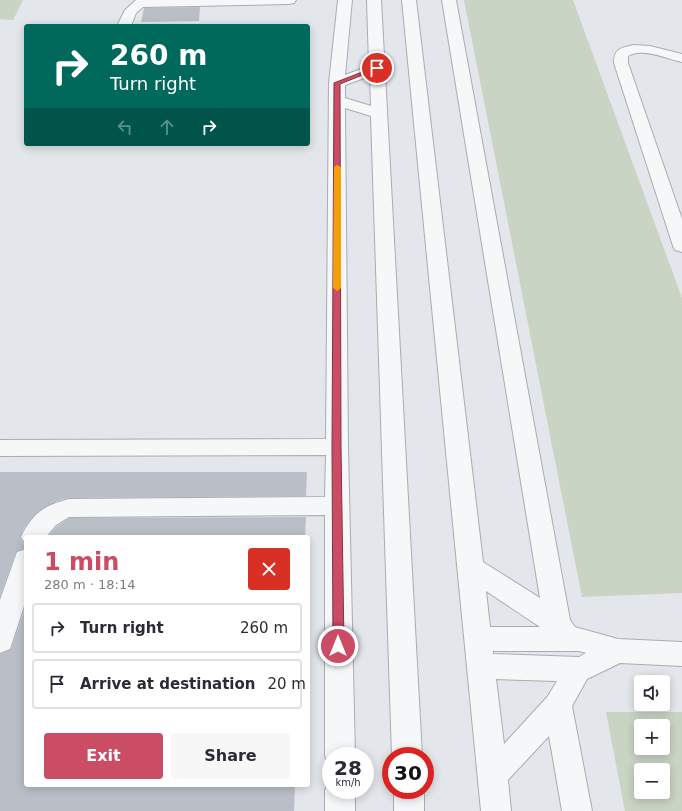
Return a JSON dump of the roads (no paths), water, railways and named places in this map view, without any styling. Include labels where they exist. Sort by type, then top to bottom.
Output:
[{"type":"street","points":[[125,24],[128,14],[140,3],[289,0]]},
{"type":"street","points":[[340,747],[337,506],[337,92],[345,0]]},
{"type":"street","points":[[374,0],[407,747]]},
{"type":"street","points":[[409,0],[496,811]]},
{"type":"street","points":[[449,0],[566,633]]},
{"type":"street","points":[[681,240],[621,63],[621,54],[627,49],[641,49],[682,58]]},
{"type":"street","points":[[337,92],[377,68]]},
{"type":"street","points":[[337,92],[371,111],[378,111]]},
{"type":"street","points":[[0,448],[337,447]]},
{"type":"street","points":[[35,535],[40,525],[48,517],[58,511],[69,508],[337,506]]},
{"type":"street","points":[[0,641],[24,565]]},
{"type":"street","points":[[470,567],[537,610],[566,633],[580,639],[618,651],[682,654]]},
{"type":"street","points":[[478,639],[566,633]]},
{"type":"street","points":[[480,666],[581,669],[618,651]]},
{"type":"street","points":[[492,775],[518,750],[558,705],[578,669]]},
{"type":"street","points":[[558,705],[577,811]]},
{"type":"street","points":[[340,799],[340,811]]},
{"type":"street","points":[[409,799],[410,811]]}]
